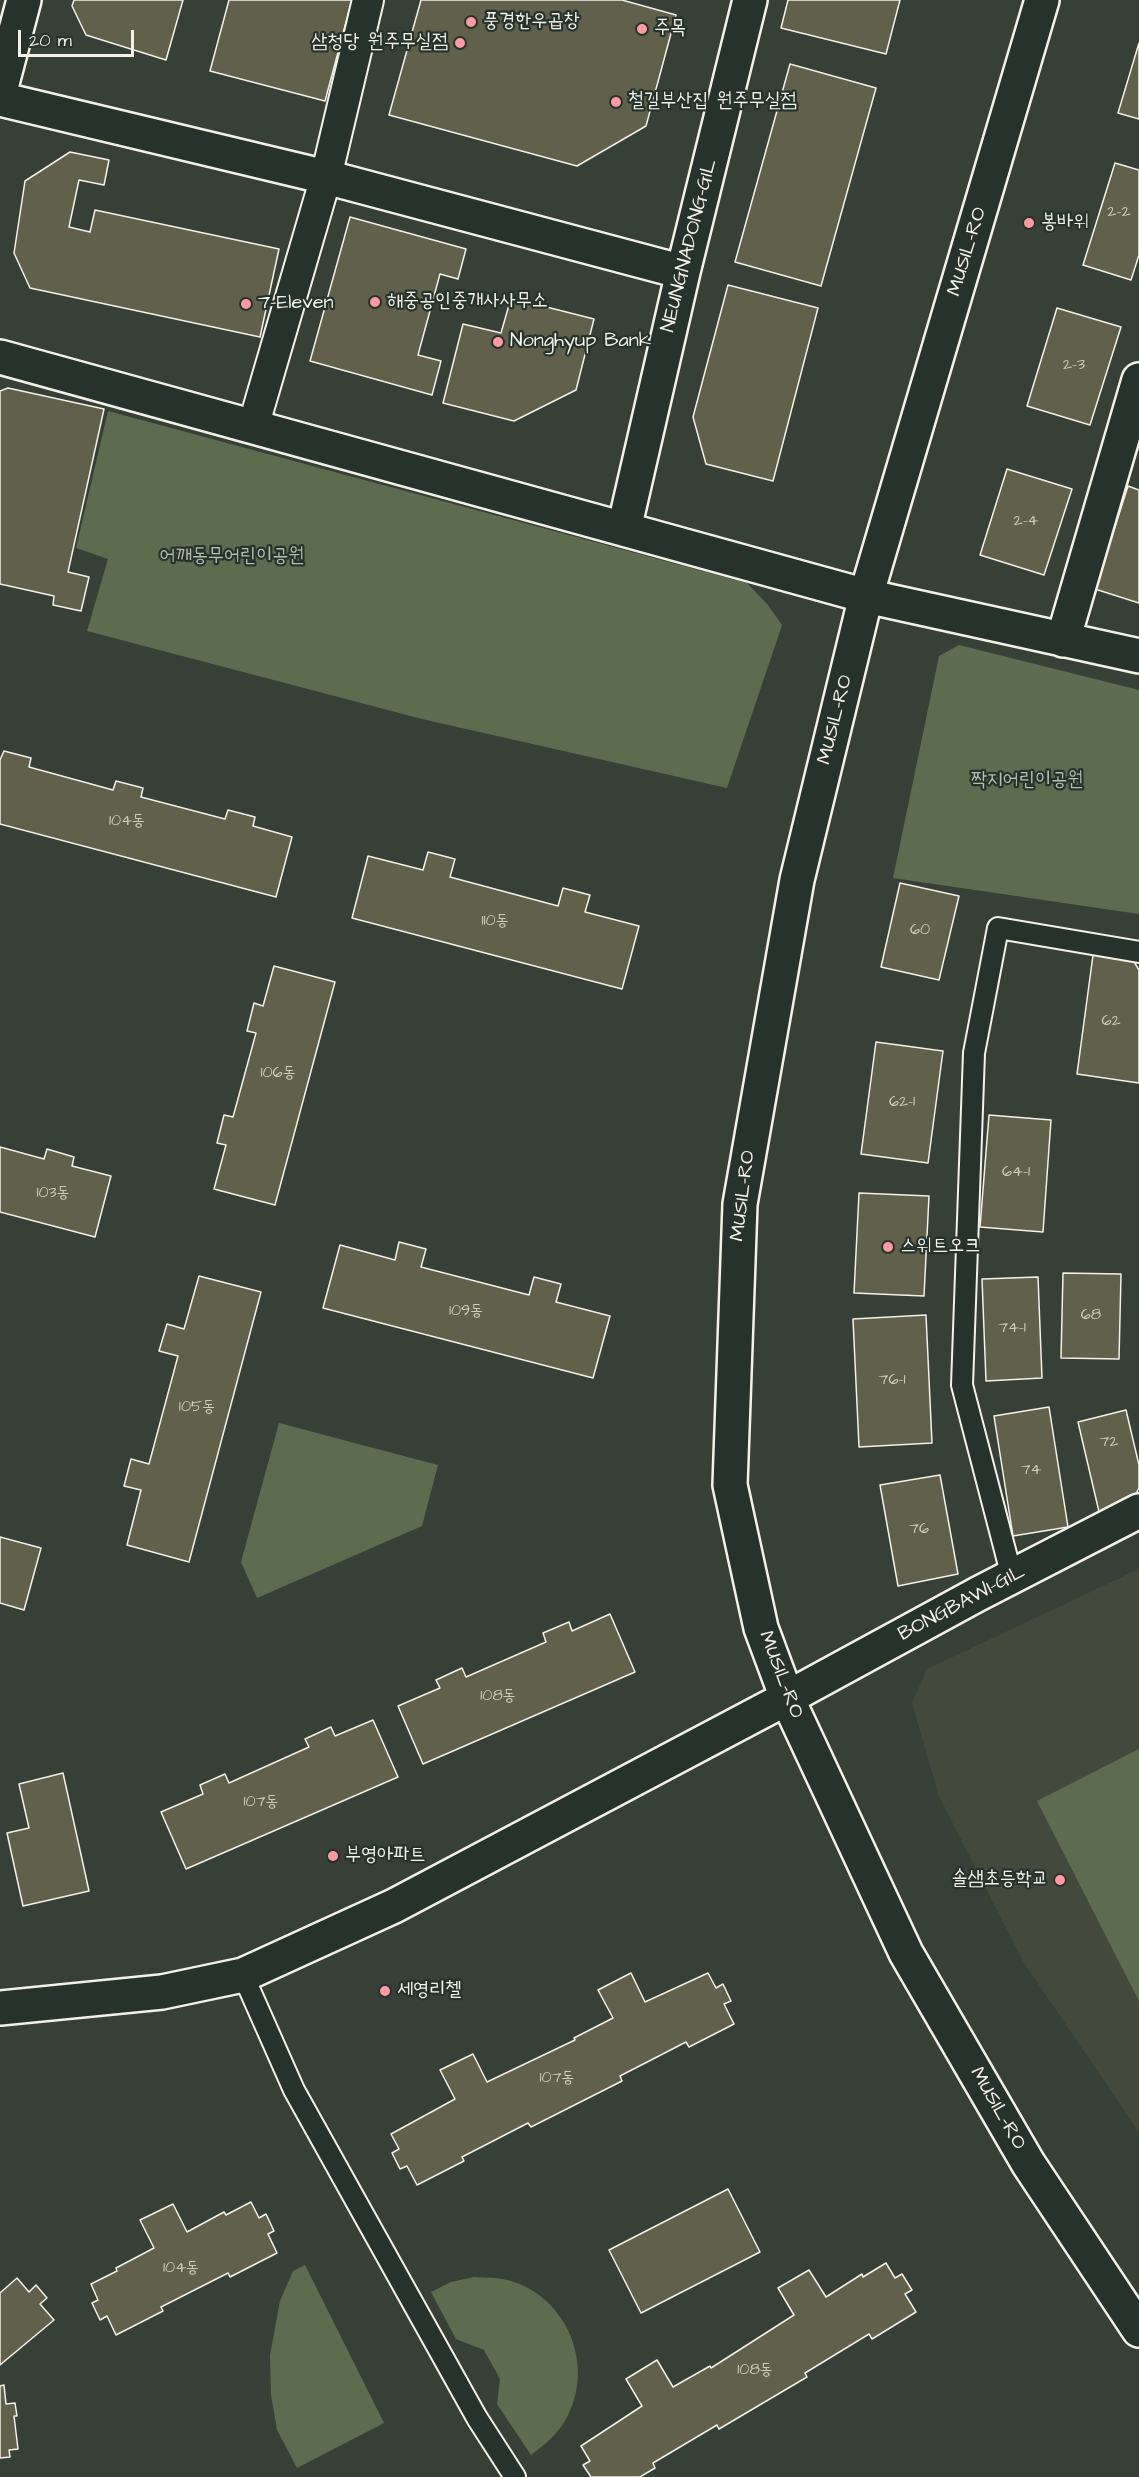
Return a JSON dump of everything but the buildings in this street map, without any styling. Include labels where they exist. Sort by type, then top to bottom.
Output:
[{"type":"street","points":[[0,91],[24,0]]},
{"type":"street","points":[[253,427],[326,177],[368,0]]},
{"type":"street","name":"MUSIL-RO","points":[[1042,0],[866,596],[797,880],[740,1204],[730,1485],[761,1628],[787,1698],[906,1953],[1028,2163],[1139,2330]]},
{"type":"street","name":"NEUNGNADONG-GIL","points":[[624,529],[744,2]]},
{"type":"street","points":[[0,99],[326,177],[683,272]]},
{"type":"street","points":[[0,357],[866,596],[1139,656]]},
{"type":"street","points":[[1064,640],[1139,380]]},
{"type":"street","name":"BONGBAWI-GIL","points":[[0,2008],[162,1992],[243,1975],[394,1906],[1139,1511]]},
{"type":"lane","points":[[1012,1577],[962,1385],[974,1053],[998,928],[1139,952]]},
{"type":"lane","points":[[243,1975],[294,2090],[472,2409],[515,2477]]},
{"type":"shaded area","name":"솔샘초등학교","points":[[1139,1569],[1139,2132],[1024,1963],[939,1796],[912,1703],[927,1669]]},
{"type":"green space","name":"어깨동무어린이공원","points":[[108,411],[747,583],[768,605],[782,625],[727,788],[422,719],[87,631],[108,559],[76,548]]},
{"type":"green space","name":"짝지어린이공원","points":[[959,645],[1139,690],[1139,914],[893,878],[939,656]]},
{"type":"green space","points":[[279,1423],[438,1465],[422,1526],[257,1598],[241,1562]]},
{"type":"green space","points":[[1139,1749],[1139,2001],[1037,1801]]},
{"type":"green space","points":[[305,2265],[384,2423],[297,2468],[277,2430],[271,2395],[270,2355],[280,2301],[293,2271]]},
{"type":"green space","points":[[474,2277],[502,2279],[523,2286],[542,2297],[557,2313],[576,2351],[578,2373],[576,2394],[568,2415],[552,2437],[531,2455],[497,2404],[500,2379],[484,2350],[456,2339],[431,2292],[451,2282]]},
{"type":"place","name":"풍경한우곱창","points":[[471,22]]},
{"type":"place","name":"주목","points":[[642,29]]},
{"type":"place","name":"삼청당 원주무실점","points":[[460,43]]},
{"type":"place","name":"철길부산집 원주무실점","points":[[616,102]]},
{"type":"place","name":"봉바위","points":[[1029,223]]},
{"type":"place","name":"해중공인중개사사무소","points":[[375,302]]},
{"type":"place","name":"7-Eleven","points":[[246,304]]},
{"type":"place","name":"Nonghyup Bank","points":[[498,342]]},
{"type":"place","name":"스위트오크","points":[[888,1247]]},
{"type":"place","name":"부영아파트","points":[[333,1856]]},
{"type":"place","name":"솔샘초등학교","points":[[1060,1880]]},
{"type":"place","name":"세영리첼","points":[[385,1991]]}]
